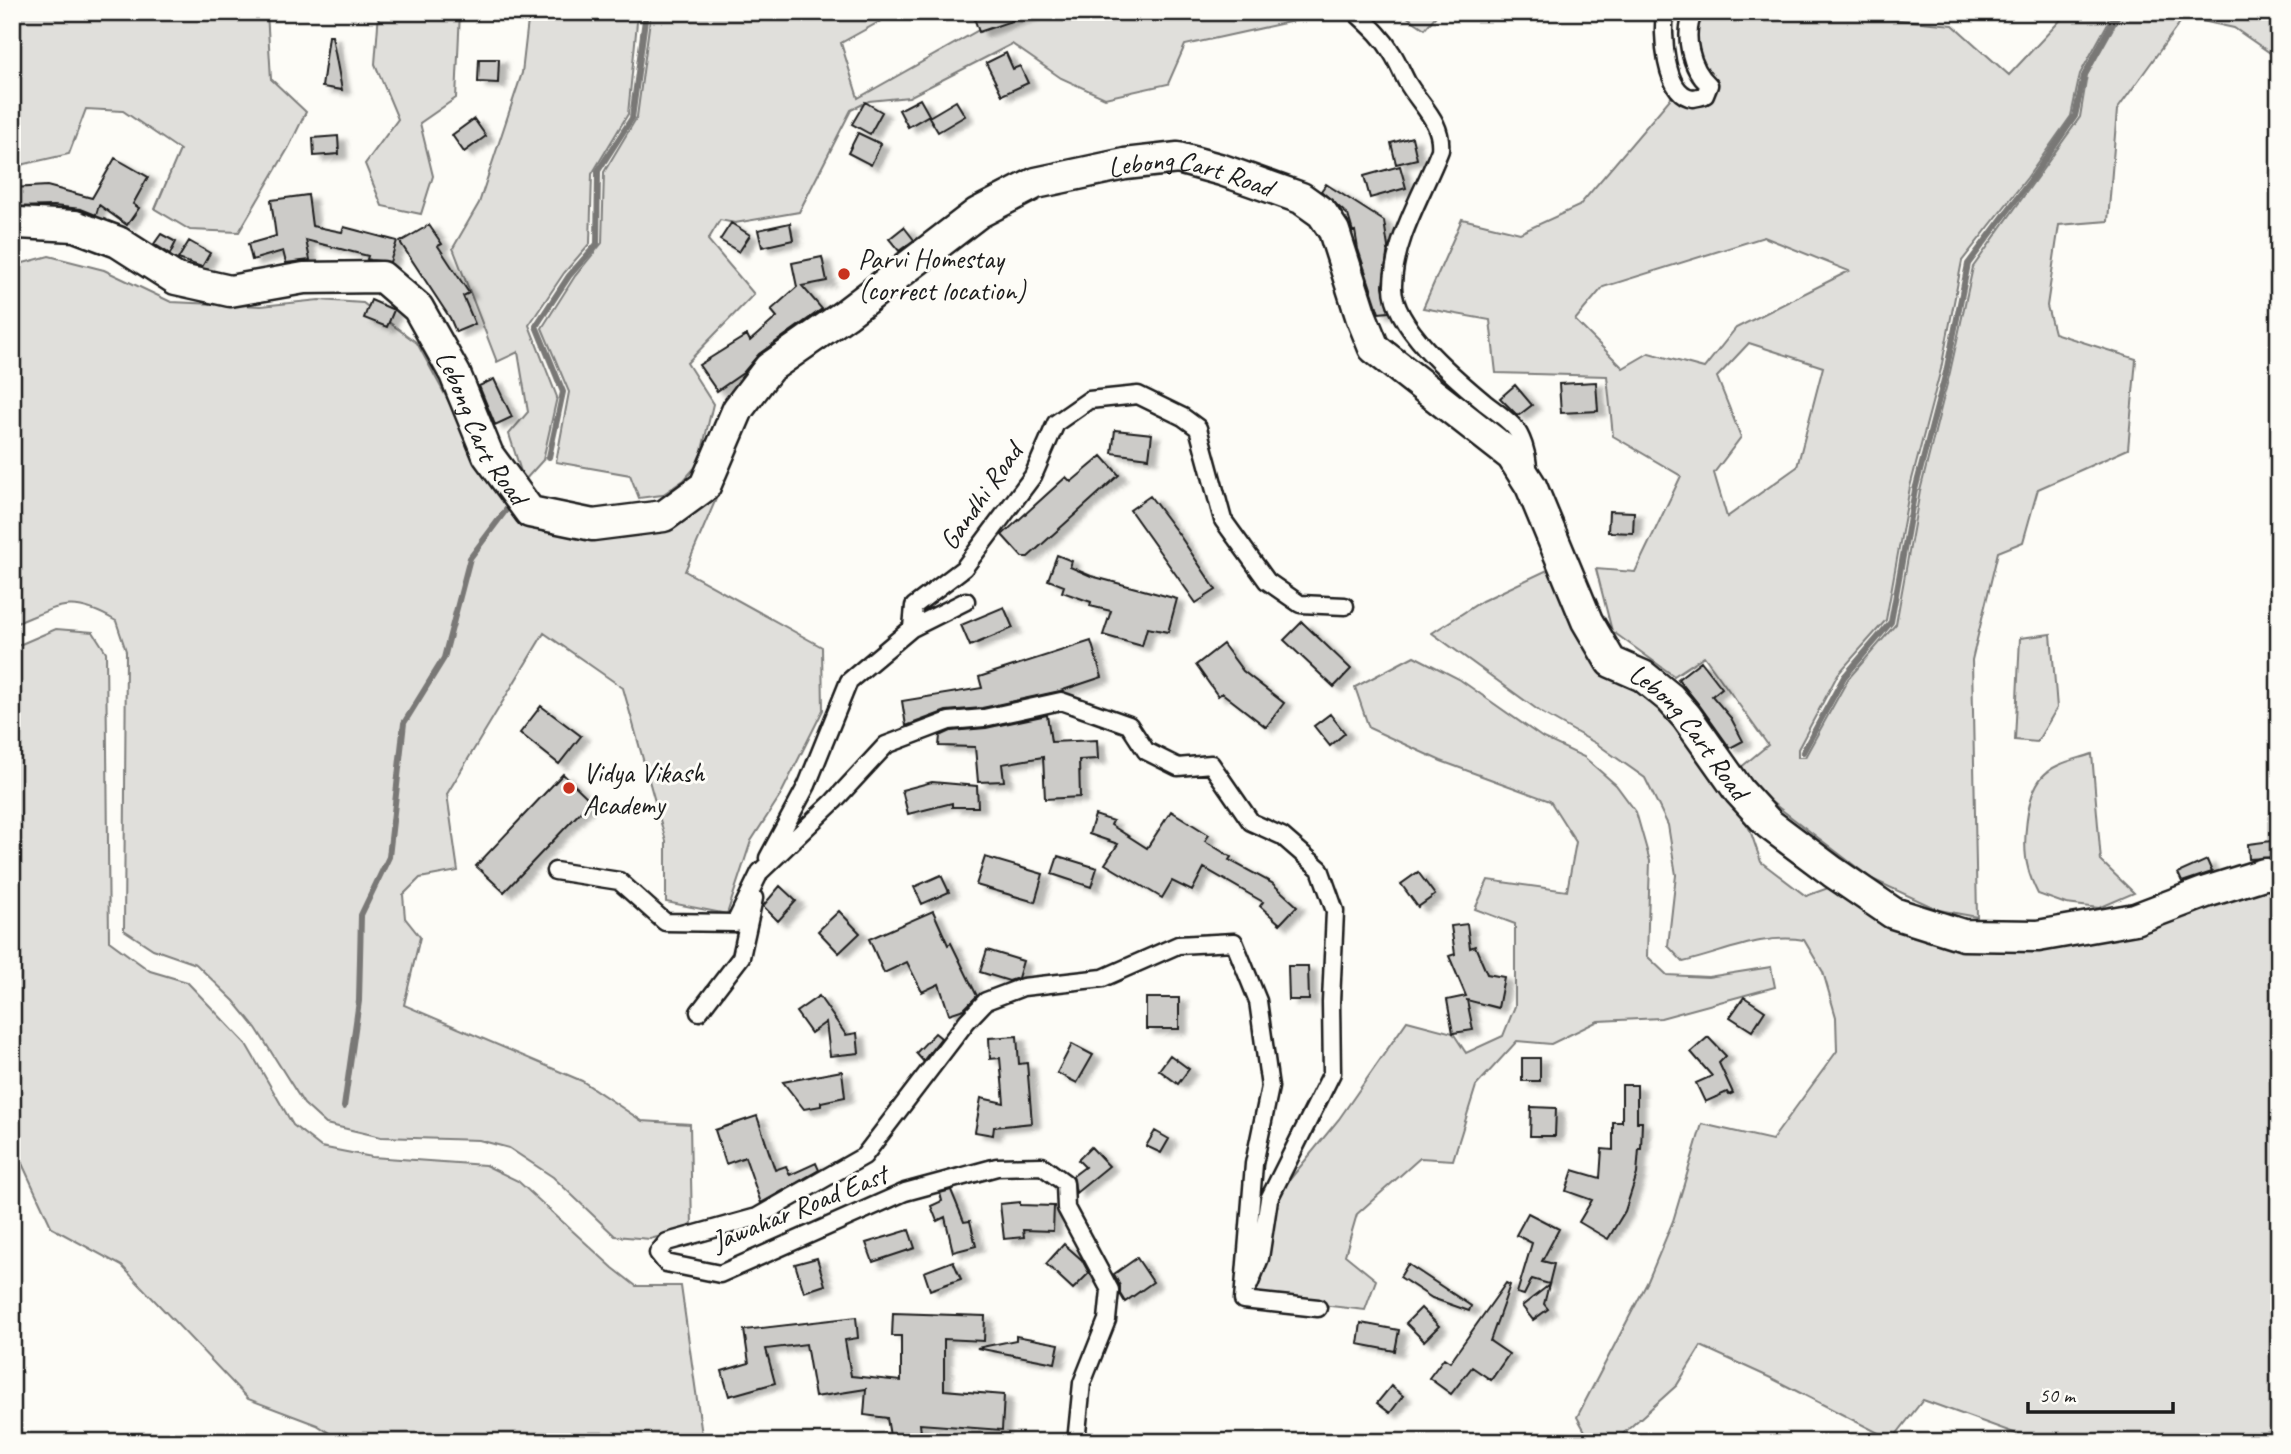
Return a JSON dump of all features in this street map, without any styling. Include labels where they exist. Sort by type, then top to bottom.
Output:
[{"type":"highway","name":"Lebong Cart Road","points":[[12,226],[18,223],[75,226],[118,242],[176,279],[230,290],[304,278],[382,277],[418,308],[455,374],[488,455],[530,512],[593,525],[664,516],[705,486],[738,409],[769,368],[866,299],[978,213],[1036,183],[1125,164],[1178,158],[1222,170],[1301,198],[1322,213],[1334,231],[1360,316],[1374,348],[1512,456],[1531,486],[1587,621],[1611,662],[1643,676],[1670,698],[1693,725],[1739,792],[1769,824],[1893,913],[1963,935],[2038,936],[2135,919],[2218,888],[2264,874],[2279,874]]},
{"type":"street","points":[[1355,12],[1377,32],[1393,53],[1408,83],[1433,118],[1442,136],[1440,150],[1404,234],[1393,282],[1393,299],[1407,325],[1455,377],[1515,428],[1527,455],[1531,486]]},
{"type":"street","points":[[1665,12],[1665,52],[1671,76],[1683,94],[1694,98],[1704,95],[1709,86],[1693,65],[1689,21],[1694,12]]},
{"type":"street","name":"Gandhi Road","points":[[699,1012],[741,957],[760,872],[807,785],[849,681],[912,628],[914,606],[964,568],[1033,476],[1056,423],[1089,400],[1138,395],[1183,417],[1198,428],[1223,520],[1267,581],[1300,604],[1345,606]]},
{"type":"street","points":[[912,628],[966,601]]},
{"type":"street","points":[[555,871],[620,881],[665,922],[735,923],[760,872],[834,801],[886,745],[948,721],[984,718],[1061,701],[1129,725],[1146,751],[1178,767],[1211,764],[1251,822],[1283,836],[1320,869],[1335,911],[1331,1002],[1332,1073],[1269,1199],[1260,1258],[1243,1300],[1318,1308]]},
{"type":"street","name":"Jawahar Road East","points":[[1076,1442],[1082,1383],[1107,1320],[1110,1290],[1066,1208],[1065,1183],[1042,1166],[997,1167],[905,1192],[720,1274],[666,1264],[658,1253],[667,1242],[757,1217],[864,1156],[967,1021],[986,1001],[1023,987],[1103,978],[1178,945],[1234,942],[1258,1001],[1270,1087],[1254,1164],[1243,1300]]},
{"type":"shaded area","points":[[12,12],[267,12],[271,79],[306,112],[289,147],[239,232],[190,230],[155,209],[180,150],[123,111],[86,109],[69,154],[12,167]]},
{"type":"shaded area","points":[[379,12],[460,12],[456,98],[420,123],[433,176],[421,214],[382,206],[365,164],[398,119],[375,64]]},
{"type":"shaded area","points":[[529,12],[638,12],[628,114],[592,174],[590,243],[564,273],[529,325],[557,397],[543,460],[524,481],[509,434],[528,412],[518,352],[497,362],[453,248],[479,203],[522,73]]},
{"type":"shaded area","points":[[651,12],[897,12],[841,43],[858,98],[993,22],[1025,13],[1299,12],[1317,16],[1185,45],[1168,84],[1105,98],[1061,78],[1012,44],[909,97],[869,101],[851,110],[799,212],[735,223],[720,220],[708,240],[754,294],[687,363],[713,404],[699,463],[684,480],[662,495],[639,498],[630,475],[556,462],[569,392],[542,328],[575,276],[602,243],[604,172],[637,117]]},
{"type":"shaded area","points":[[1400,12],[1439,12],[1425,29]]},
{"type":"shaded area","points":[[1698,12],[1816,12],[1953,25],[2009,75],[2068,12],[2114,12],[2080,74],[2071,116],[1962,261],[1941,369],[1910,487],[1886,620],[1838,674],[1798,749],[1798,757],[1805,757],[1848,679],[1896,624],[1920,491],[1973,267],[2080,117],[2087,75],[2122,12],[2279,12],[2279,59],[2234,28],[2184,17],[2117,110],[2108,221],[2059,225],[2047,306],[2054,333],[2136,359],[2128,449],[2038,489],[2023,542],[1998,552],[1972,660],[1977,917],[1939,910],[1872,879],[1766,798],[1740,768],[1768,745],[1704,656],[1674,676],[1612,631],[1596,569],[1635,572],[1681,476],[1613,436],[1607,376],[1496,373],[1490,320],[1423,308],[1462,219],[1520,233],[1579,206],[1674,94],[1705,99],[1693,49]],"holes":[[[1764,237],[1849,271],[1736,328],[1704,368],[1649,353],[1623,368],[1575,320],[1603,287]],[[1749,343],[1823,367],[1797,467],[1727,517],[1714,473],[1741,437],[1717,377]]]},
{"type":"shaded area","points":[[49,256],[104,270],[171,302],[261,306],[319,300],[363,303],[417,343],[487,472],[580,531],[725,478],[685,571],[822,647],[823,710],[780,796],[751,841],[727,914],[666,902],[666,841],[623,688],[544,633],[447,794],[458,871],[420,878],[403,895],[405,918],[420,937],[404,1005],[582,1081],[642,1121],[690,1124],[692,1228],[650,1239],[615,1236],[553,1177],[509,1148],[479,1140],[381,1137],[326,1124],[304,1104],[256,1028],[234,1001],[196,964],[153,949],[124,930],[126,651],[116,621],[87,608],[64,606],[12,625],[12,266]]},
{"type":"shaded area","points":[[1556,566],[1643,684],[1707,750],[1750,830],[1761,862],[1806,896],[1828,888],[1890,921],[1961,941],[2259,888],[2279,889],[2279,1442],[2039,1442],[1923,1400],[1892,1440],[1773,1379],[1701,1346],[1677,1385],[1614,1442],[1591,1442],[1577,1417],[1648,1281],[1673,1221],[1702,1124],[1772,1140],[1837,1051],[1836,1017],[1823,972],[1804,940],[1773,939],[1683,962],[1668,946],[1676,875],[1668,825],[1645,778],[1597,744],[1542,713],[1432,633],[1482,601]]},
{"type":"shaded area","points":[[56,629],[93,632],[106,652],[109,941],[150,971],[187,982],[246,1044],[293,1125],[321,1147],[372,1157],[485,1165],[518,1181],[636,1286],[681,1286],[703,1442],[343,1442],[317,1425],[248,1399],[122,1266],[52,1228],[12,1142],[12,648]]},
{"type":"shaded area","points":[[2051,634],[2057,708],[2037,742],[2015,740],[2020,638]]},
{"type":"shaded area","points":[[1414,656],[1459,679],[1543,738],[1584,757],[1616,785],[1636,812],[1650,861],[1647,956],[1667,975],[1708,977],[1771,967],[1775,987],[1661,1018],[1598,1021],[1551,1044],[1517,1041],[1476,1086],[1453,1160],[1420,1158],[1357,1214],[1345,1255],[1376,1280],[1365,1310],[1252,1297],[1267,1257],[1274,1199],[1339,1119],[1407,1021],[1453,1033],[1466,1053],[1503,1036],[1515,1006],[1515,924],[1475,909],[1488,880],[1567,891],[1576,842],[1550,801],[1441,761],[1369,728],[1355,687]]},
{"type":"shaded area","points":[[2092,754],[2101,861],[2134,893],[2099,908],[2066,904],[2038,894],[2029,871],[2025,847],[2029,808],[2042,777],[2059,765]]},
{"type":"building","points":[[972,12],[1028,12],[1029,15],[979,32]]},
{"type":"building","points":[[329,36],[332,36],[342,90],[322,87]]},
{"type":"building","points":[[1006,53],[1013,69],[1020,66],[1028,83],[1002,95],[986,63]]},
{"type":"building","points":[[479,59],[499,59],[498,83],[478,82]]},
{"type":"building","points":[[920,99],[929,115],[908,127],[899,110]]},
{"type":"building","points":[[956,101],[965,116],[938,132],[929,117]]},
{"type":"building","points":[[865,102],[882,112],[870,134],[852,124]]},
{"type":"building","points":[[474,119],[486,136],[464,152],[452,135]]},
{"type":"building","points":[[858,133],[881,144],[871,165],[848,153]]},
{"type":"building","points":[[338,136],[339,154],[314,156],[313,138]]},
{"type":"building","points":[[1412,137],[1417,159],[1396,164],[1391,143]]},
{"type":"building","points":[[115,158],[148,177],[133,204],[139,208],[127,225],[99,205],[96,215],[81,209],[54,206],[12,207],[12,188],[47,186],[92,198]]},
{"type":"building","points":[[1400,166],[1406,188],[1370,198],[1364,176]]},
{"type":"building","points":[[1326,184],[1384,221],[1388,247],[1383,286],[1389,312],[1379,313],[1358,249],[1355,231],[1353,232],[1348,215],[1321,191]]},
{"type":"building","points":[[308,195],[312,226],[342,232],[344,227],[397,241],[390,262],[367,259],[368,256],[306,240],[310,260],[286,263],[283,251],[252,260],[248,244],[276,236],[271,200]]},
{"type":"building","points":[[731,223],[750,235],[739,252],[720,240]]},
{"type":"building","points":[[790,223],[793,240],[762,247],[758,230]]},
{"type":"building","points":[[429,225],[442,244],[438,246],[469,293],[463,296],[475,324],[456,332],[450,318],[400,242]]},
{"type":"building","points":[[904,227],[914,240],[899,251],[889,239]]},
{"type":"building","points":[[161,234],[176,242],[170,254],[154,244]]},
{"type":"building","points":[[189,241],[210,253],[202,267],[178,259]]},
{"type":"building","points":[[822,257],[827,281],[802,286],[822,309],[759,354],[743,373],[717,391],[699,365],[747,335],[750,341],[777,317],[771,310],[797,287],[792,263]]},
{"type":"building","points":[[371,300],[394,310],[387,327],[364,318]]},
{"type":"building","points":[[494,379],[512,417],[495,425],[479,386]]},
{"type":"building","points":[[1596,382],[1598,411],[1561,413],[1559,384]]},
{"type":"building","points":[[1515,385],[1532,405],[1518,416],[1500,398]]},
{"type":"building","points":[[1115,430],[1152,434],[1149,458],[1112,453]]},
{"type":"building","points":[[1102,456],[1119,475],[1028,557],[1022,557],[1002,535],[1066,477],[1071,482]]},
{"type":"building","points":[[1150,496],[1216,590],[1196,603],[1130,510]]},
{"type":"building","points":[[1609,511],[1634,512],[1633,533],[1608,532]]},
{"type":"building","points":[[1057,555],[1072,561],[1070,567],[1091,576],[1177,599],[1168,632],[1147,628],[1142,646],[1103,635],[1111,611],[1090,606],[1091,602],[1062,592],[1064,586],[1048,580]]},
{"type":"building","points":[[1004,607],[1013,628],[970,646],[961,625]]},
{"type":"building","points":[[1302,622],[1351,669],[1334,687],[1284,640]]},
{"type":"building","points":[[1091,641],[1102,677],[1060,691],[982,708],[946,711],[906,726],[902,701],[982,688],[979,677]]},
{"type":"building","points":[[1223,644],[1243,671],[1284,703],[1266,727],[1222,693],[1218,696],[1196,665]]},
{"type":"building","points":[[1701,661],[1722,688],[1712,696],[1731,718],[1743,741],[1730,748],[1678,679]]},
{"type":"building","points":[[541,706],[581,736],[559,764],[520,733]]},
{"type":"building","points":[[1330,714],[1345,733],[1330,746],[1314,726]]},
{"type":"building","points":[[1047,715],[1051,742],[1097,740],[1098,759],[1079,760],[1080,797],[1045,799],[1043,757],[1002,764],[1004,781],[978,782],[975,747],[939,746],[940,736],[951,731],[986,728]]},
{"type":"building","points":[[563,774],[591,801],[504,892],[476,866]]},
{"type":"building","points":[[932,782],[977,786],[978,807],[952,807],[952,803],[908,814],[902,790]]},
{"type":"building","points":[[1171,811],[1209,835],[1205,841],[1231,857],[1229,860],[1272,883],[1297,906],[1280,924],[1260,906],[1263,902],[1204,868],[1192,891],[1172,881],[1162,898],[1105,864],[1118,844],[1089,834],[1095,815],[1113,821],[1111,825],[1147,848]]},
{"type":"building","points":[[2279,840],[2279,857],[2249,859],[2248,844]]},
{"type":"building","points":[[1058,856],[1097,868],[1091,887],[1052,874]]},
{"type":"building","points":[[985,857],[1043,874],[1035,902],[976,885]]},
{"type":"building","points":[[2207,860],[2212,872],[2182,882],[2178,873]]},
{"type":"building","points":[[1418,872],[1435,895],[1418,907],[1401,884]]},
{"type":"building","points":[[941,875],[949,892],[922,904],[914,887]]},
{"type":"building","points":[[780,886],[796,901],[778,921],[763,906]]},
{"type":"building","points":[[839,911],[860,933],[839,953],[818,931]]},
{"type":"building","points":[[933,911],[948,945],[951,943],[977,996],[964,1009],[949,1014],[939,984],[922,992],[907,962],[884,973],[869,939]]},
{"type":"building","points":[[1467,924],[1470,948],[1475,946],[1487,974],[1504,977],[1498,1008],[1467,1000],[1473,1030],[1453,1033],[1447,1000],[1466,996],[1449,956],[1455,954],[1451,926]]},
{"type":"building","points":[[987,950],[1023,961],[1018,978],[1009,981],[980,972]]},
{"type":"building","points":[[1288,966],[1308,966],[1309,1000],[1289,1000]]},
{"type":"building","points":[[819,996],[846,1035],[857,1033],[859,1053],[830,1056],[826,1022],[811,1033],[796,1012]]},
{"type":"building","points":[[1744,997],[1765,1011],[1752,1031],[1730,1017]]},
{"type":"building","points":[[1146,998],[1179,998],[1179,1029],[1146,1029]]},
{"type":"building","points":[[935,1033],[941,1038],[923,1061],[916,1053]]},
{"type":"building","points":[[1017,1036],[1019,1064],[1027,1063],[1032,1123],[994,1127],[993,1135],[975,1132],[981,1098],[1004,1103],[1000,1058],[990,1059],[989,1038]]},
{"type":"building","points":[[1708,1037],[1726,1056],[1719,1063],[1733,1093],[1729,1095],[1727,1092],[1705,1102],[1696,1083],[1712,1076],[1691,1052]]},
{"type":"building","points":[[1072,1044],[1093,1055],[1077,1083],[1057,1073]]},
{"type":"building","points":[[1170,1055],[1189,1069],[1178,1084],[1159,1070]]},
{"type":"building","points":[[1522,1058],[1540,1058],[1540,1081],[1522,1081]]},
{"type":"building","points":[[842,1071],[845,1097],[821,1102],[821,1106],[804,1109],[783,1082]]},
{"type":"building","points":[[1622,1085],[1637,1085],[1637,1122],[1642,1122],[1641,1149],[1637,1174],[1625,1211],[1608,1239],[1579,1222],[1592,1200],[1566,1191],[1573,1170],[1600,1178],[1602,1149],[1613,1150],[1613,1122],[1622,1122]]},
{"type":"building","points":[[1531,1107],[1556,1108],[1555,1136],[1530,1136]]},
{"type":"building","points":[[757,1116],[775,1170],[786,1166],[790,1175],[816,1163],[819,1170],[761,1203],[745,1157],[726,1164],[715,1130]]},
{"type":"building","points":[[1155,1131],[1169,1139],[1161,1153],[1146,1146]]},
{"type":"building","points":[[1091,1147],[1109,1166],[1076,1193],[1073,1176],[1085,1167],[1078,1160]]},
{"type":"building","points":[[951,1190],[964,1222],[970,1221],[976,1246],[953,1252],[945,1217],[937,1221],[931,1206],[942,1201],[940,1193]]},
{"type":"building","points":[[1020,1202],[1020,1205],[1054,1206],[1053,1231],[1023,1230],[1024,1237],[1004,1239],[1000,1204]]},
{"type":"building","points":[[1528,1213],[1559,1229],[1542,1261],[1554,1264],[1549,1284],[1532,1279],[1524,1295],[1517,1293],[1532,1243],[1516,1235]]},
{"type":"building","points":[[909,1230],[915,1248],[873,1262],[866,1243]]},
{"type":"building","points":[[1064,1244],[1082,1260],[1089,1273],[1073,1289],[1046,1264]]},
{"type":"building","points":[[817,1258],[825,1285],[804,1292],[795,1264]]},
{"type":"building","points":[[1137,1258],[1153,1282],[1125,1302],[1114,1274]]},
{"type":"building","points":[[953,1261],[961,1279],[930,1290],[924,1272]]},
{"type":"building","points":[[1408,1264],[1471,1306],[1469,1311],[1432,1298],[1400,1277]]},
{"type":"building","points":[[1506,1283],[1510,1285],[1490,1341],[1509,1354],[1491,1380],[1472,1367],[1451,1394],[1429,1378],[1444,1358],[1450,1362]]},
{"type":"building","points":[[1549,1285],[1544,1304],[1548,1309],[1533,1320],[1522,1306]]},
{"type":"building","points":[[1421,1308],[1439,1326],[1424,1341],[1406,1323]]},
{"type":"building","points":[[893,1313],[985,1316],[984,1341],[944,1339],[944,1390],[1004,1395],[1002,1430],[920,1424],[922,1442],[891,1442],[887,1418],[864,1415],[866,1389],[815,1397],[806,1344],[766,1349],[775,1383],[729,1396],[722,1371],[749,1363],[744,1330],[856,1317],[858,1338],[845,1340],[851,1376],[901,1381],[901,1336],[892,1336]]},
{"type":"building","points":[[1361,1323],[1399,1330],[1395,1351],[1358,1344]]},
{"type":"building","points":[[1016,1336],[1059,1344],[1055,1363],[977,1348],[1016,1340]]},
{"type":"building","points":[[1391,1386],[1403,1396],[1390,1413],[1377,1403]]},
{"type":"waterway","points":[[549,457],[563,392],[536,326],[569,276],[597,244],[598,171],[632,118],[646,12]]},
{"type":"waterway","points":[[1803,752],[1844,677],[1891,622],[1915,490],[1946,372],[1968,264],[2075,116],[2084,76],[2118,12]]},
{"type":"waterway","points":[[344,1107],[359,1001],[361,915],[389,857],[404,723],[444,658],[470,558],[506,510]]},
{"type":"place","name":"Parvi Homestay (correct location)","points":[[844,274]]},
{"type":"place","name":"Vidya Vikash Academy","points":[[569,788]]}]
